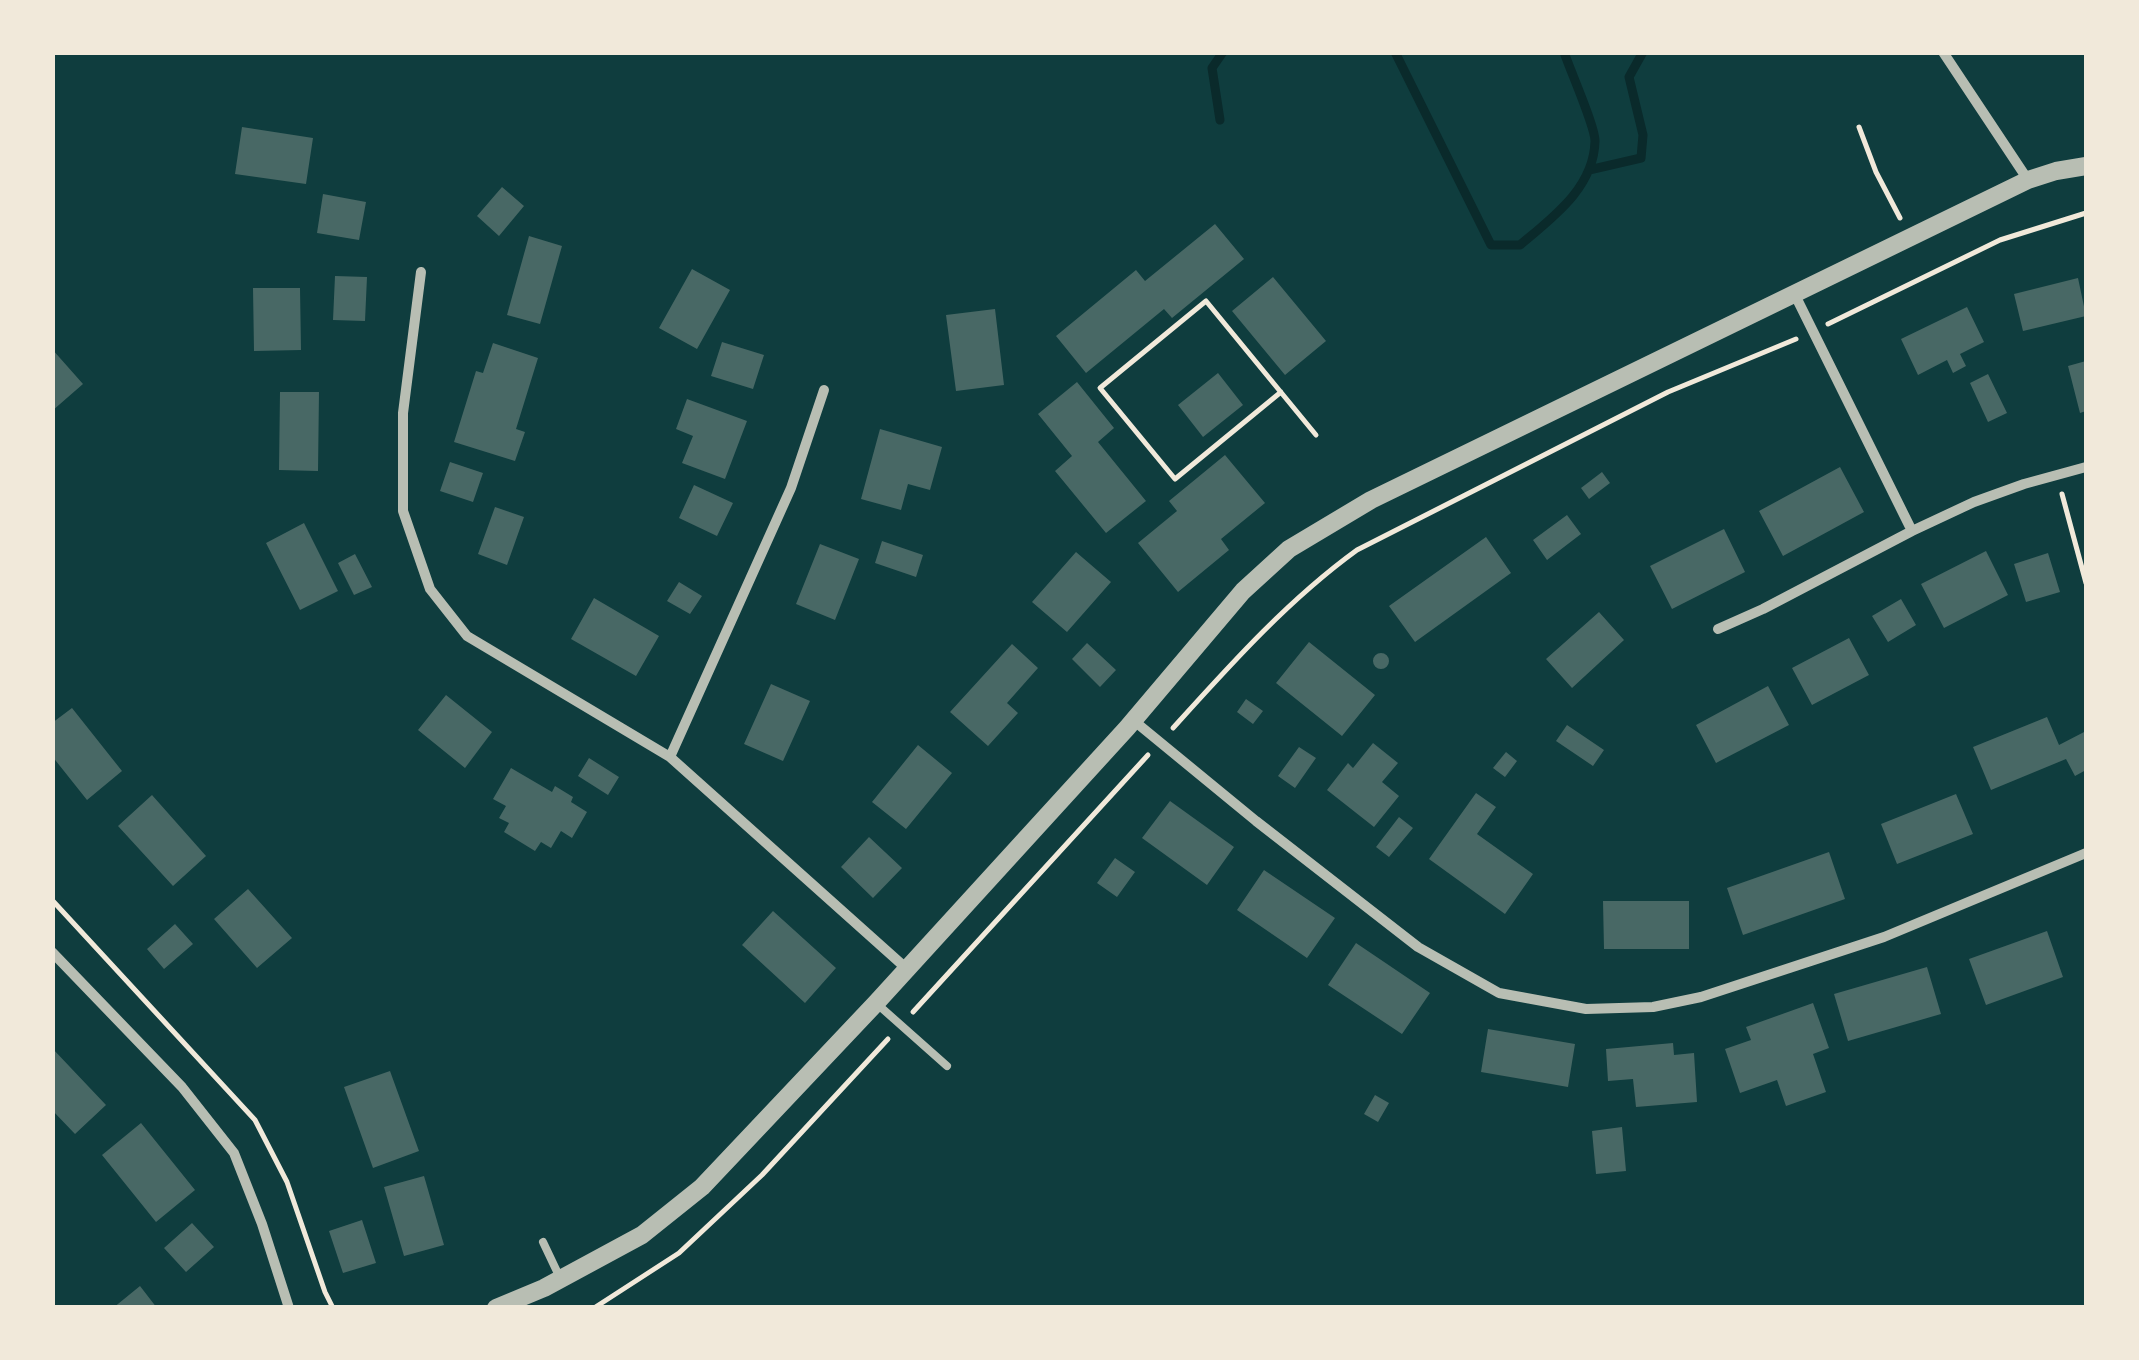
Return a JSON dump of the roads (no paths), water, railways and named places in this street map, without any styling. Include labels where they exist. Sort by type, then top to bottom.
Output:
[{"type":"street","points":[[1943,52],[2028,180]]},
{"type":"street","points":[[496,1308],[560,1280],[642,1235],[702,1187],[876,1004],[1134,720],[1243,591],[1290,549],[1371,500],[2028,180],[2086,166]]},
{"type":"street","points":[[421,272],[403,413],[403,511],[430,589],[467,636],[670,757],[907,969]]},
{"type":"street","points":[[1795,295],[1912,531]]},
{"type":"street","points":[[670,757],[791,488],[824,390]]},
{"type":"street","points":[[1718,629],[1974,502],[2086,467]]},
{"type":"street","points":[[1134,720],[1418,947],[1500,992],[1586,1008],[1653,1007],[1701,997],[1884,938],[2086,853]]},
{"type":"street","points":[[52,952],[182,1088],[234,1153],[289,1308]]},
{"type":"lane","points":[[876,1004],[947,1066]]},
{"type":"lane","points":[[543,1242],[560,1280]]},
{"type":"waterway","points":[[1220,120],[1212,68],[1223,52]]},
{"type":"waterway","points":[[1395,52],[1491,245],[1520,245],[1545,224],[1579,187],[1593,158],[1594,134],[1564,52]]},
{"type":"waterway","points":[[1589,170],[1641,158],[1643,135],[1629,77],[1643,52]]}]
